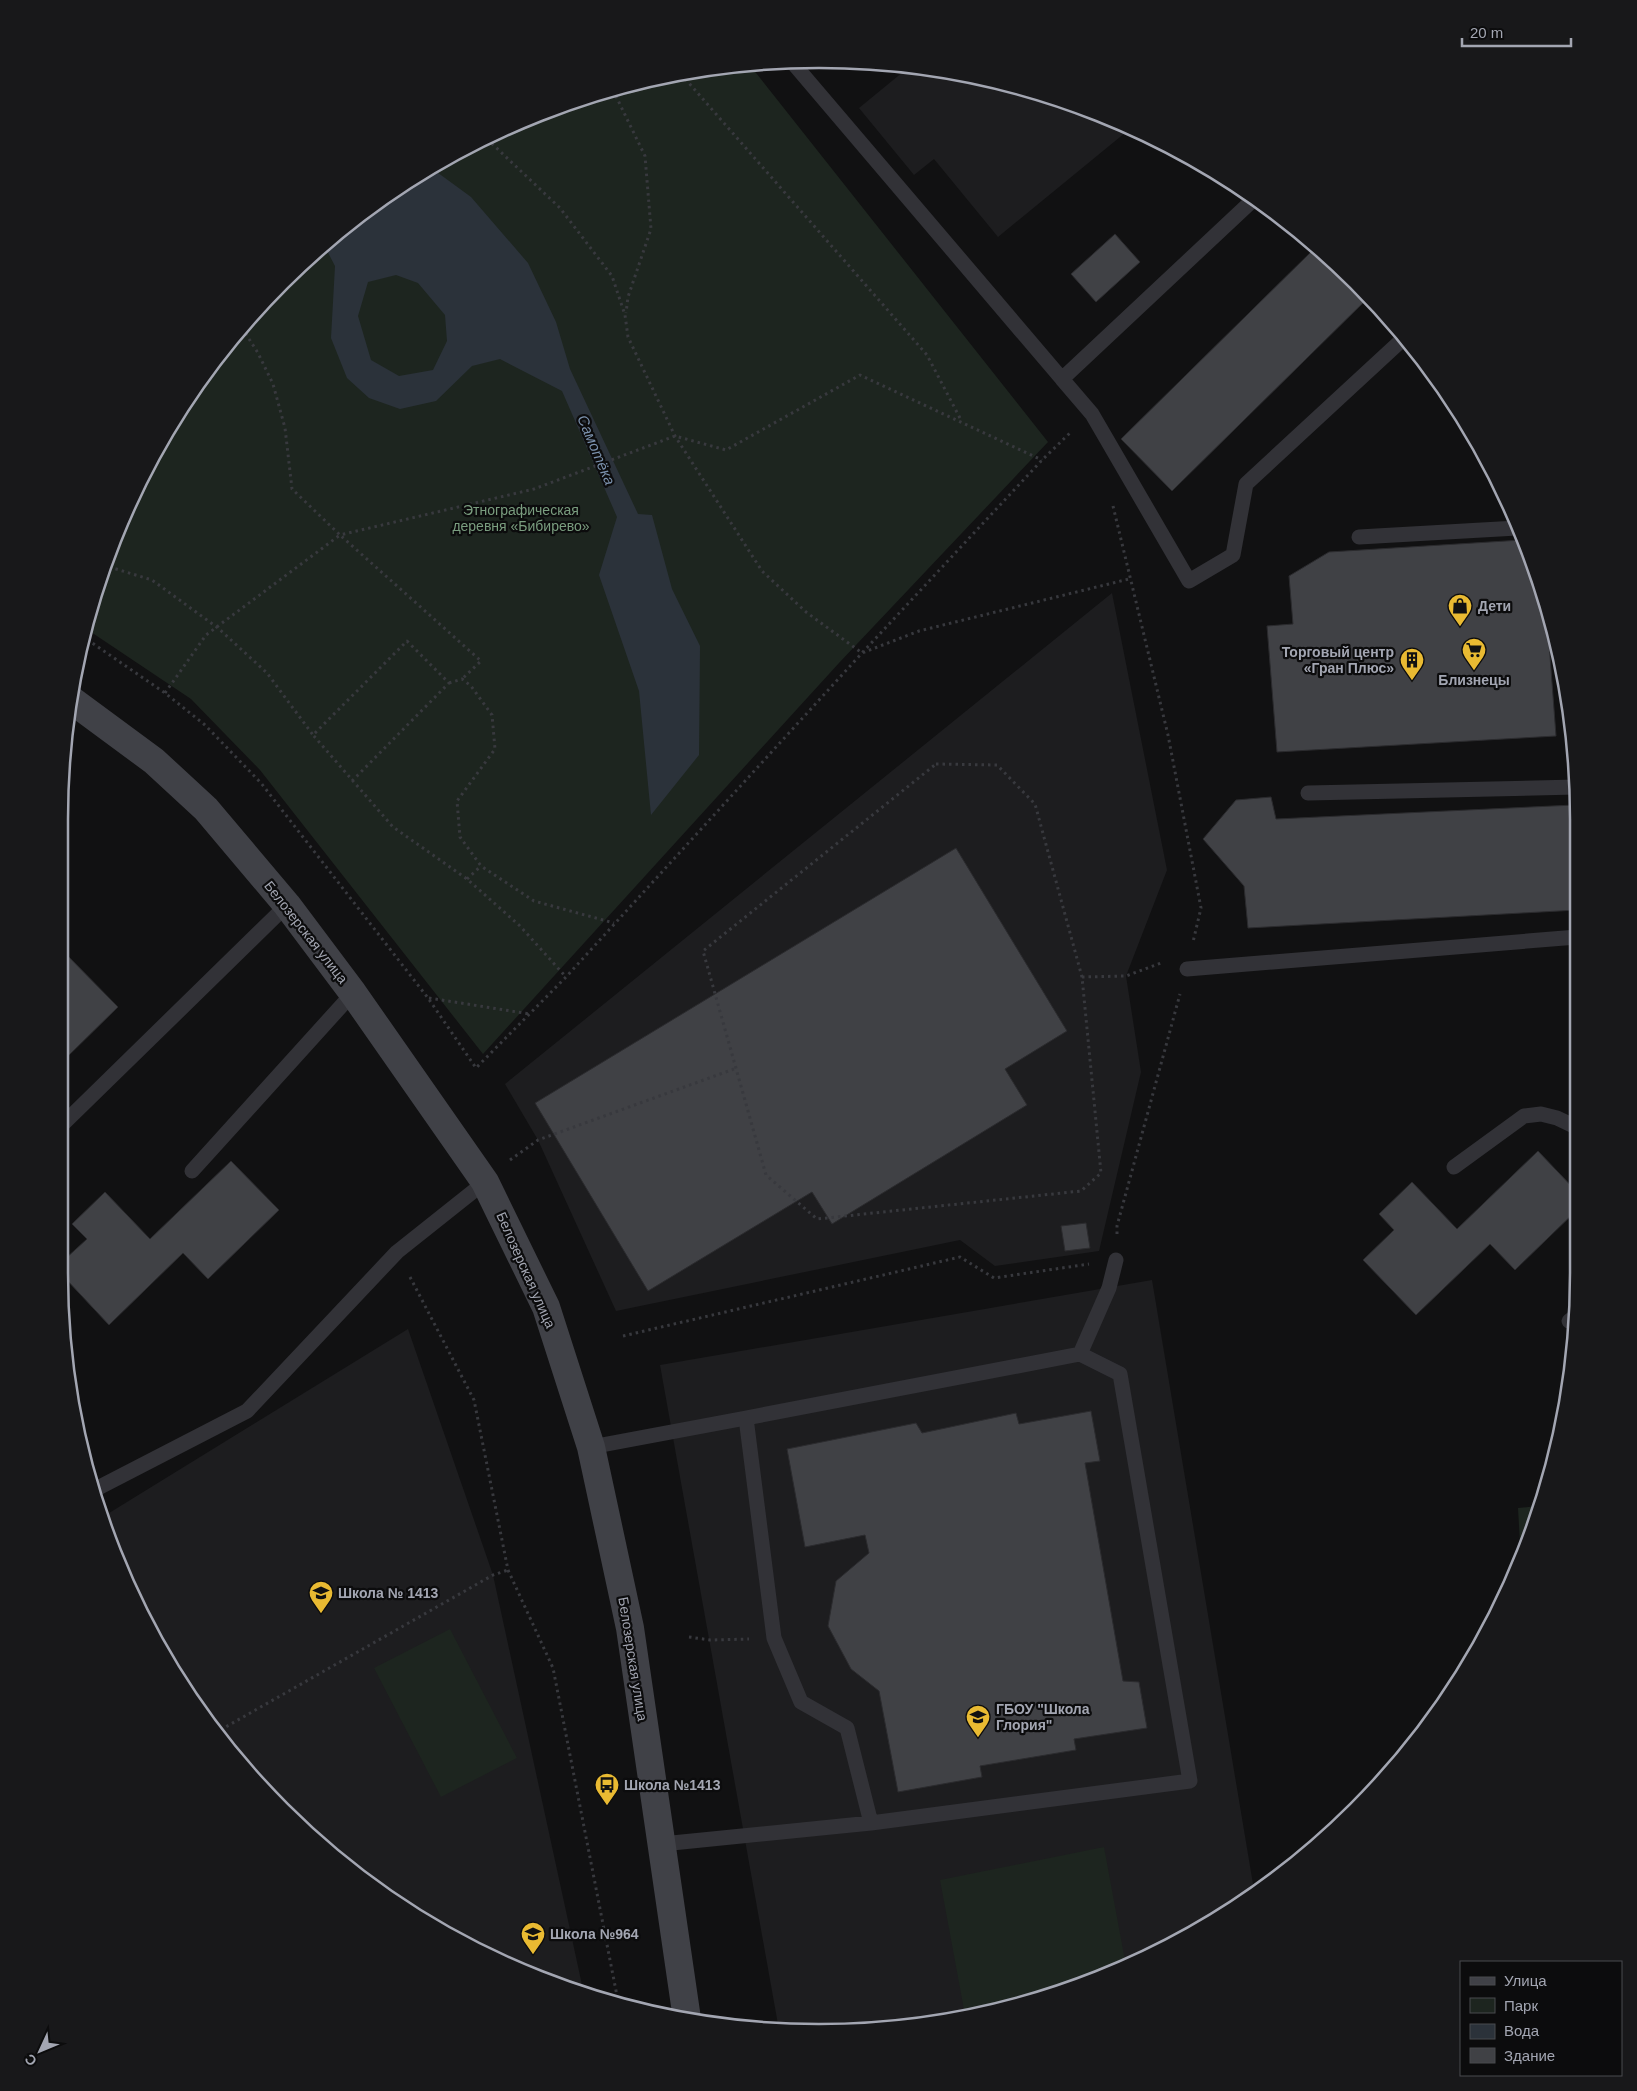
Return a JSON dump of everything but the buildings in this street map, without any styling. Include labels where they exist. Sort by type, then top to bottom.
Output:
[{"type":"street","name":"Белозерская улица","points":[[77,704],[154,761],[206,810],[287,905],[353,993],[485,1182],[546,1308],[591,1447],[630,1628],[686,2011]]},
{"type":"lane","points":[[798,68],[1092,414],[1189,581],[1233,555],[1246,484],[1399,343]]},
{"type":"lane","points":[[1062,379],[1249,204]]},
{"type":"lane","points":[[1359,537],[1511,528]]},
{"type":"lane","points":[[1308,793],[1569,787]]},
{"type":"lane","points":[[68,1119],[287,905]]},
{"type":"lane","points":[[1187,969],[1570,938]]},
{"type":"lane","points":[[192,1171],[353,993]]},
{"type":"lane","points":[[1454,1167],[1524,1116],[1541,1114],[1557,1118],[1570,1124]]},
{"type":"lane","points":[[99,1487],[247,1412],[397,1252],[485,1182]]},
{"type":"lane","points":[[1080,1354],[1109,1288],[1116,1260]]},
{"type":"lane","points":[[591,1447],[1080,1354],[1120,1374],[1190,1781],[871,1823],[662,1844]]},
{"type":"lane","points":[[746,1418],[774,1638],[801,1702],[847,1728],[871,1823]]},
{"type":"path","points":[[686,80],[927,355],[961,420]]},
{"type":"path","points":[[616,95],[646,156],[651,229],[628,297],[625,315]]},
{"type":"path","points":[[492,142],[560,208],[612,276],[625,315],[628,337],[675,436],[762,571],[806,612],[862,653]]},
{"type":"path","points":[[245,333],[258,353],[273,384],[285,428],[292,489],[340,535],[481,661],[462,679],[449,683],[352,782]]},
{"type":"path","points":[[165,693],[206,635],[218,628],[340,535],[525,491],[554,482],[675,436],[726,450],[860,375],[961,420],[1042,460]]},
{"type":"path","points":[[89,641],[165,693],[205,725],[261,783],[428,998],[476,1068],[566,977],[862,653],[1042,460],[1092,414]]},
{"type":"path","points":[[623,1336],[960,1257],[994,1278],[1116,1260],[1117,1226],[1187,969],[1201,908],[1168,735],[1110,496]]},
{"type":"path","points":[[111,567],[152,580],[218,628],[267,673],[313,735],[393,827],[467,879],[520,926],[566,977]]},
{"type":"path","points":[[862,653],[919,632],[1130,579]]},
{"type":"path","points":[[313,735],[407,641],[449,683]]},
{"type":"path","points":[[462,679],[471,686],[492,715],[495,749],[457,802],[460,837],[481,866],[534,900],[614,923]]},
{"type":"path","points":[[936,764],[997,765],[1035,804],[1082,977],[1101,1173],[1081,1191],[817,1219],[766,1175],[734,1069],[703,951],[936,764]]},
{"type":"path","points":[[467,879],[481,866]]},
{"type":"path","points":[[1082,977],[1126,976],[1191,953]]},
{"type":"path","points":[[428,998],[530,1014]]},
{"type":"path","points":[[485,1182],[522,1149],[538,1140],[734,1069]]},
{"type":"path","points":[[397,1252],[474,1400],[508,1570],[553,1668],[617,1996]]},
{"type":"path","points":[[223,1730],[493,1575],[508,1570]]},
{"type":"path","points":[[689,1637],[710,1640],[774,1638]]},
{"type":"shaded area","points":[[902,72],[965,82],[1013,93],[1060,107],[1125,133],[998,237],[934,159],[914,175],[859,108]]},
{"type":"shaded area","points":[[1112,593],[1167,870],[1126,976],[1141,1072],[1099,1251],[995,1266],[960,1240],[616,1311],[538,1140],[505,1084]]},
{"type":"shaded area","name":"ГБОУ \"Школа Глория\"","points":[[1152,1280],[1253,1885],[1194,1923],[1151,1946],[1060,1984],[1013,1998],[917,2017],[868,2022],[818,2024],[778,2022],[660,1365]]},
{"type":"shaded area","name":"Школа № 1413","points":[[408,1329],[493,1575],[582,1986],[486,1946],[443,1923],[401,1897],[361,1868],[287,1804],[223,1730],[194,1690],[168,1648],[145,1605],[107,1514]]},
{"type":"green space","name":"Этнографическая деревня «Бибирево»","points":[[754,71],[1048,442],[839,663],[483,1054],[260,770],[191,699],[91,632],[107,577],[145,486],[168,443],[194,401],[254,323],[287,287],[361,223],[401,194],[443,168],[486,145],[577,107],[624,93],[672,82]]},
{"type":"green space","points":[[1532,1507],[1520,1540],[1518,1508]]},
{"type":"green space","points":[[450,1629],[517,1758],[441,1797],[374,1668]]},
{"type":"green space","points":[[1104,1847],[1124,1958],[1060,1984],[1013,1998],[964,2009],[940,1880]]},
{"type":"water","name":"Самотёка","points":[[437,172],[471,197],[528,263],[556,322],[570,369],[638,514],[652,515],[672,589],[700,646],[699,755],[651,815],[639,691],[599,575],[617,517],[562,391],[500,359],[472,366],[436,401],[400,409],[369,398],[347,378],[331,338],[335,266],[327,251],[401,194]],"holes":[[[396,275],[418,283],[445,315],[447,341],[433,370],[399,376],[371,360],[358,316],[368,282]]]},
{"type":"place","name":"Дети","points":[[1460,627]]},
{"type":"place","name":"Близнецы","points":[[1474,671]]},
{"type":"place","name":"Торговый центр «Гран Плюс»","points":[[1412,681]]},
{"type":"place","name":"Школа № 1413","points":[[321,1614]]},
{"type":"place","name":"ГБОУ \"Школа Глория\"","points":[[978,1738]]},
{"type":"place","name":"Школа №1413","points":[[607,1806]]},
{"type":"place","name":"Школа №964","points":[[533,1955]]}]
